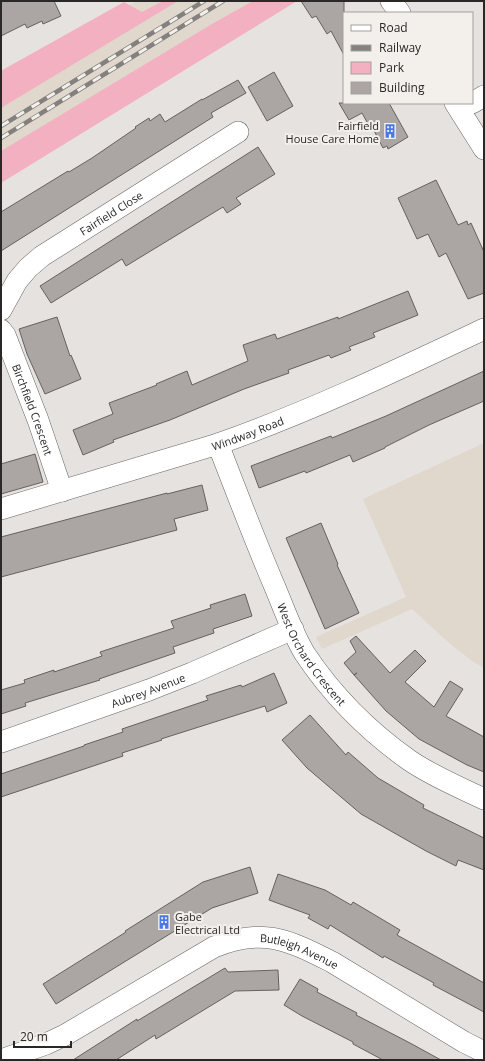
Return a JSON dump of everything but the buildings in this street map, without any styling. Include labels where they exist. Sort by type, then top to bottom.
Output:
[{"type":"street","points":[[391,1],[399,12]]},
{"type":"street","points":[[473,101],[484,96]]},
{"type":"street","points":[[465,105],[484,149]]},
{"type":"street","name":"Fairfield Close","points":[[1,310],[17,281],[28,268],[42,256],[238,132]]},
{"type":"street","name":"Windway Road","points":[[1,509],[218,444],[252,432],[317,406],[484,329]]},
{"type":"street","name":"Birchfield Crescent","points":[[1,330],[5,335],[38,420],[62,491]]},
{"type":"street","name":"West Orchard Crescent","points":[[218,444],[292,630],[305,653],[329,688],[353,714],[410,761],[440,778],[484,799]]},
{"type":"street","name":"Aubrey Avenue","points":[[1,742],[149,690],[292,630]]},
{"type":"street","name":"Butleigh Avenue","points":[[1,1060],[46,1044],[65,1034],[214,947],[231,940],[248,937],[271,938],[293,943],[310,951],[332,962],[464,1042],[484,1052]]},
{"type":"shaded area","points":[[137,1],[273,1],[1,169],[1,83]]},
{"type":"shaded area","points":[[484,443],[484,668],[472,661],[448,642],[412,609],[322,649],[316,637],[406,597],[363,499]]},
{"type":"green space","points":[[163,1],[178,1],[1,108],[1,71],[124,2],[142,12]]},
{"type":"green space","points":[[253,1],[297,1],[1,183],[1,151],[212,24]]},
{"type":"railway","points":[[1,126],[204,1]]},
{"type":"railway","points":[[1,138],[223,1]]},
{"type":"place","name":"Fairfield House Care Home","points":[[390,131]]},
{"type":"place","name":"Gabe Electrical Ltd","points":[[164,922]]}]
